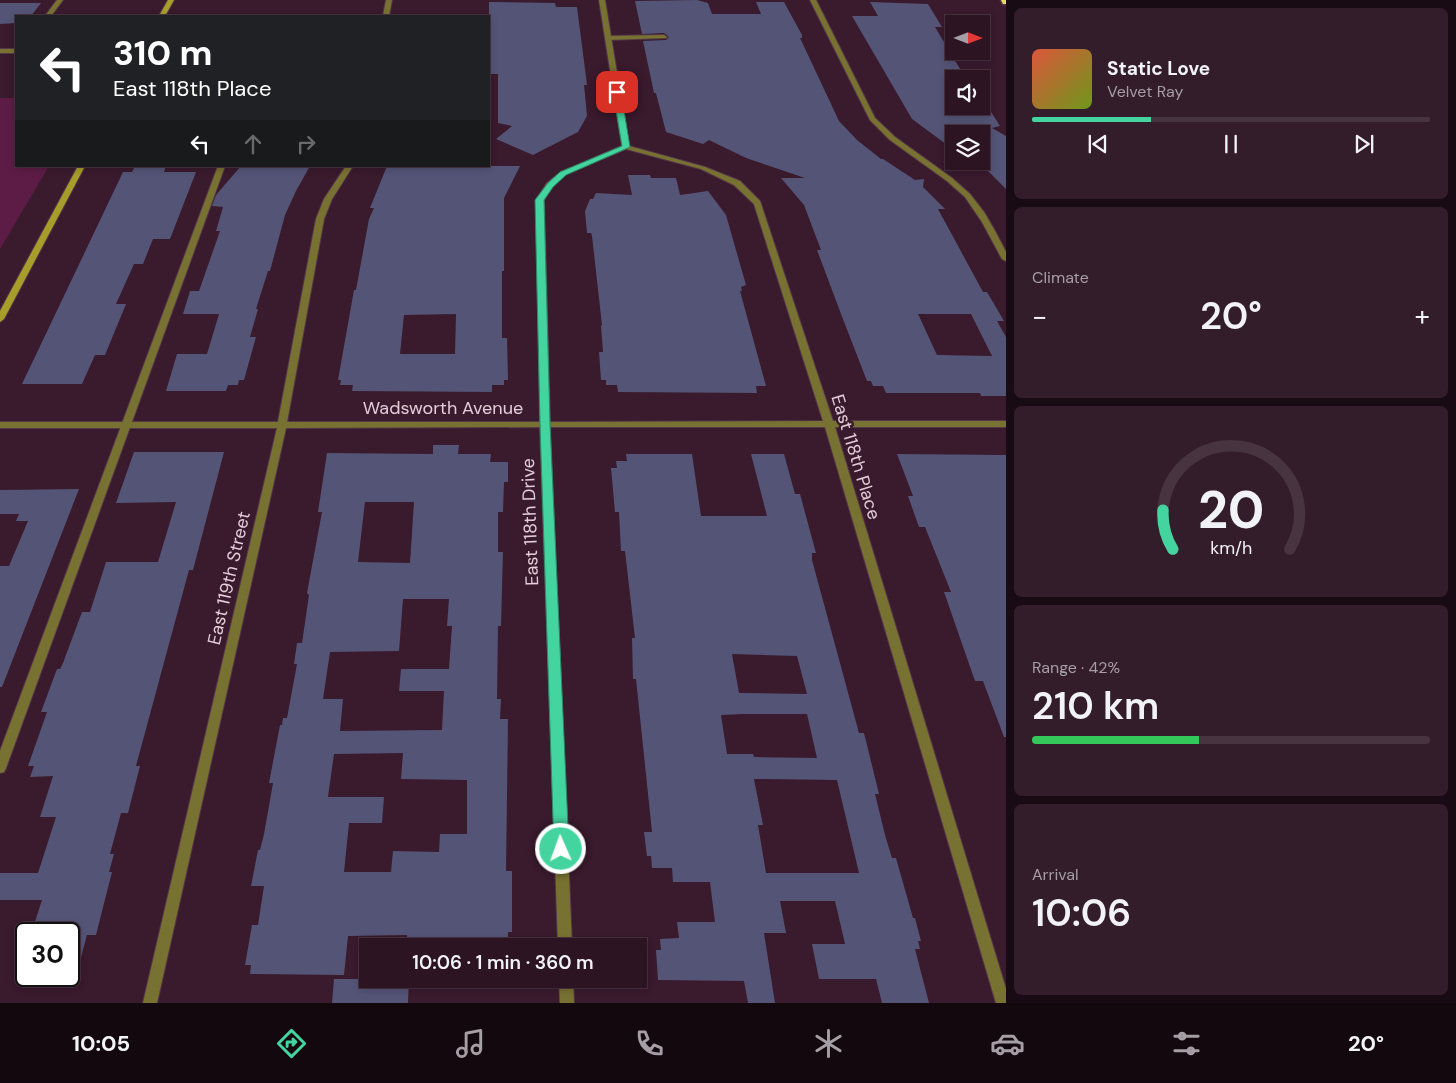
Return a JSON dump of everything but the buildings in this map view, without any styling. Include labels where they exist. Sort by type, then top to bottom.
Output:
[{"type":"street","points":[[49,15],[60,0]]},
{"type":"street","points":[[163,15],[171,0]]},
{"type":"street","points":[[386,15],[389,0]]},
{"type":"street","points":[[602,0],[626,147]]},
{"type":"street","points":[[812,0],[872,119],[883,131],[962,189],[979,211],[1006,260]]},
{"type":"street","points":[[608,38],[664,37]]},
{"type":"street","points":[[0,52],[15,52]]},
{"type":"street","name":"East 118th Place","points":[[626,147],[703,168],[737,183],[757,203],[829,424],[1003,1003]]},
{"type":"street","name":"East 118th Drive","points":[[565,938],[545,424],[540,200],[550,185],[563,174],[626,147]]},
{"type":"street","points":[[0,319],[81,167]]},
{"type":"street","points":[[0,768],[222,167]]},
{"type":"street","name":"East 119th Street","points":[[150,1003],[282,424],[320,219],[328,199],[349,167]]},
{"type":"street","name":"Wadsworth Avenue","points":[[0,424],[1006,424]]},
{"type":"street","points":[[566,988],[567,1003]]},
{"type":"shaded area","points":[[0,98],[15,98],[15,167],[48,167],[0,249]]},
{"type":"route","points":[[561,849],[545,424],[540,200],[550,185],[563,174],[626,147],[617,92]]}]
